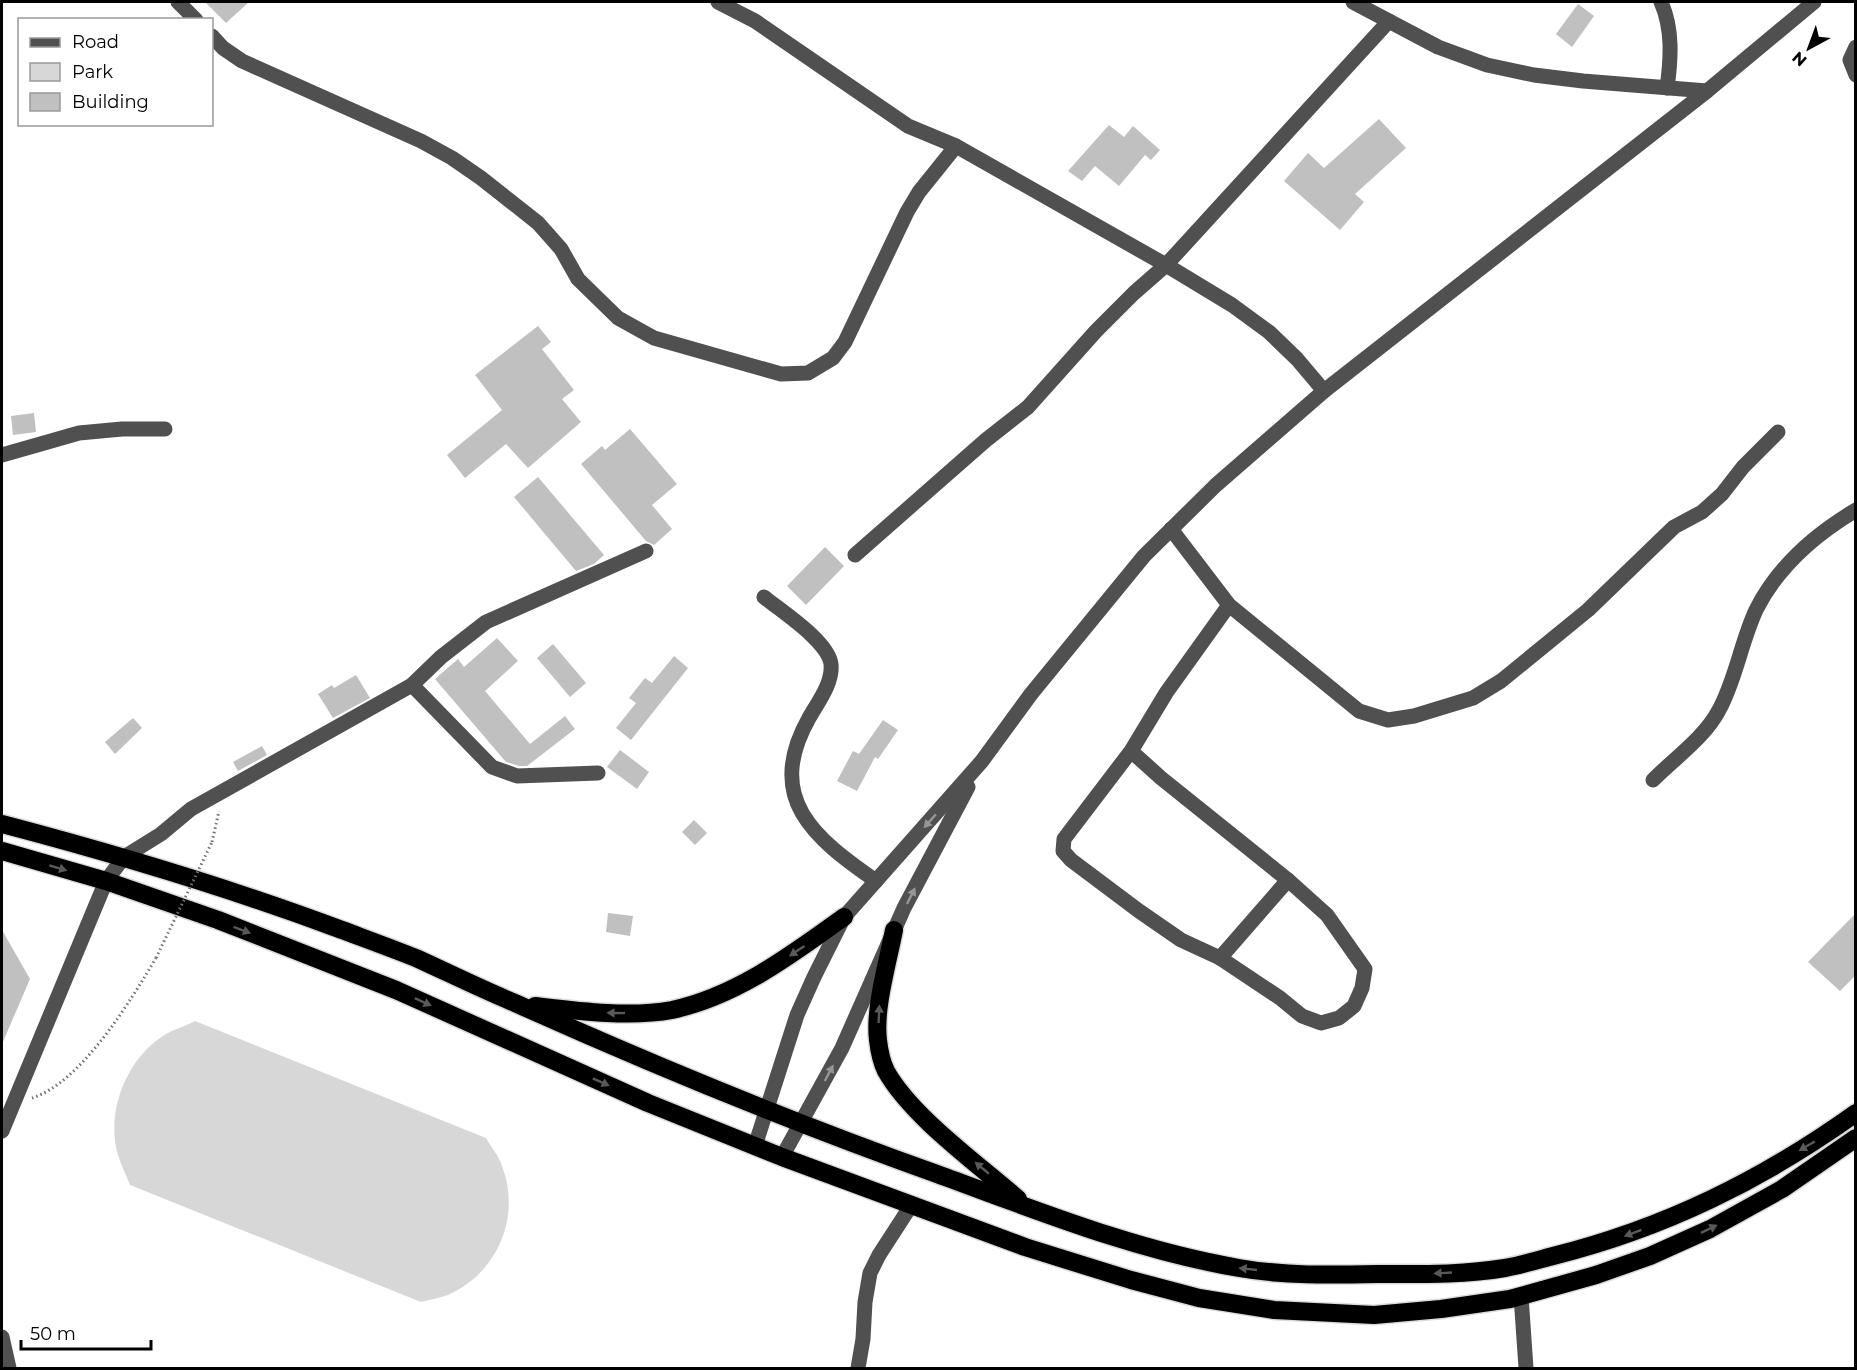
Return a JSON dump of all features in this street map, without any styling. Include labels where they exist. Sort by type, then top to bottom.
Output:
[{"type":"highway","points":[[2,824],[229,890],[316,920],[411,956],[515,1004],[801,1124],[1120,1240],[1245,1270],[1322,1275],[1442,1274],[1505,1268],[1616,1239],[1683,1214],[1724,1194],[1817,1140],[1856,1113]]},
{"type":"highway","points":[[2,851],[106,881],[218,920],[396,990],[648,1103],[1025,1247],[1131,1280],[1199,1298],[1274,1310],[1374,1315],[1441,1309],[1521,1296],[1596,1275],[1650,1256],[1710,1229],[1782,1189],[1856,1138]]},
{"type":"highway","points":[[515,1004],[622,1013],[670,1010],[708,999],[749,980],[794,953],[844,918]]},
{"type":"highway","points":[[894,930],[880,1002],[878,1039],[886,1070],[927,1120],[1026,1206]]},
{"type":"street","points":[[178,2],[194,18]]},
{"type":"street","points":[[718,2],[755,21],[908,126],[956,146],[1232,305],[1269,332],[1297,359],[1324,391]]},
{"type":"street","points":[[1353,2],[1438,47],[1487,65],[1534,75],[1707,91]]},
{"type":"street","points":[[1661,2],[1665,10],[1672,51],[1667,88]]},
{"type":"street","points":[[756,1146],[797,1015],[844,918],[982,761],[1031,694],[1144,556],[1216,485],[1324,391],[1707,91],[1814,2]]},
{"type":"street","points":[[855,555],[986,440],[1028,407],[1096,331],[1166,265],[1389,21]]},
{"type":"street","points":[[213,37],[223,48],[242,61],[420,141],[472,171],[538,223],[561,249],[578,279],[618,318],[654,338],[781,374],[808,373],[833,358],[845,342],[907,212],[956,146]]},
{"type":"street","points":[[1856,47],[1850,60],[1856,75]]},
{"type":"street","points":[[2,455],[79,433],[122,429],[165,429]]},
{"type":"street","points":[[1171,530],[1229,605],[1359,711],[1388,720],[1414,716],[1473,698],[1501,681],[1588,610],[1674,527],[1702,512],[1722,494],[1743,466],[1778,432]]},
{"type":"street","points":[[1653,780],[1707,728],[1719,710],[1756,611],[1778,574],[1797,553],[1856,510]]},
{"type":"street","points":[[2,1131],[106,881],[124,858],[161,834],[191,809],[412,685],[441,657],[486,622],[646,551]]},
{"type":"street","points":[[764,597],[824,648],[831,663],[830,678],[803,728],[796,747],[791,778],[795,801],[807,823],[825,842],[876,881]]},
{"type":"street","points":[[1131,751],[1328,915],[1365,969],[1362,988],[1354,1006],[1339,1018],[1322,1023],[1302,1017],[1280,998],[1220,958],[1180,940],[1071,860],[1063,851],[1064,839],[1131,751],[1166,693],[1229,605]]},
{"type":"street","points":[[412,685],[492,767],[517,776],[542,777],[598,773]]},
{"type":"street","points":[[782,1156],[842,1048],[894,930],[933,850],[982,761]]},
{"type":"street","points":[[1220,958],[1288,880]]},
{"type":"street","points":[[858,1368],[870,1273],[912,1204]]},
{"type":"street","points":[[1521,1296],[1526,1368]]},
{"type":"street","points":[[2,1338],[9,1368]]},
{"type":"path","points":[[13,1103],[40,1096],[60,1082],[80,1064],[112,1028],[156,958],[212,842],[225,789]]},
{"type":"green space","points":[[195,1021],[486,1138],[502,1166],[509,1203],[502,1239],[482,1270],[452,1293],[421,1302],[130,1185],[119,1159],[115,1138],[117,1104],[122,1087],[130,1071],[152,1044],[166,1034]]},
{"type":"building","points":[[205,2],[249,2],[226,23]]},
{"type":"building","points":[[1578,4],[1594,16],[1572,47],[1556,34]]},
{"type":"building","points":[[1379,119],[1406,148],[1355,194],[1364,202],[1340,230],[1284,181],[1308,153],[1324,168]]},
{"type":"building","points":[[1109,125],[1124,137],[1133,126],[1160,150],[1151,160],[1145,155],[1119,186],[1095,166],[1082,181],[1068,171]]},
{"type":"building","points":[[538,326],[551,342],[542,349],[574,390],[562,399],[581,422],[528,468],[506,444],[465,478],[447,455],[502,410],[475,375]]},
{"type":"building","points":[[34,413],[36,432],[13,435],[11,416]]},
{"type":"building","points":[[630,429],[677,484],[652,505],[672,529],[654,545],[646,541],[581,464],[602,446],[605,450]]},
{"type":"building","points":[[538,477],[604,555],[594,564],[576,571],[514,497]]},
{"type":"building","points":[[825,547],[844,566],[806,605],[787,586]]},
{"type":"building","points":[[497,638],[518,661],[485,691],[530,744],[565,716],[575,729],[527,766],[506,762],[435,679],[458,659],[464,667]]},
{"type":"building","points":[[553,644],[586,683],[570,697],[537,658]]},
{"type":"building","points":[[674,656],[688,668],[631,740],[616,728],[636,703],[629,698],[645,678],[652,683]]},
{"type":"building","points":[[356,675],[370,698],[333,718],[318,694]]},
{"type":"building","points":[[133,718],[142,728],[115,754],[105,742]]},
{"type":"building","points":[[883,720],[898,730],[878,759],[875,757],[857,791],[837,781],[853,751],[859,754]]},
{"type":"building","points":[[262,746],[267,755],[238,771],[233,762]]},
{"type":"building","points":[[620,750],[649,772],[637,789],[607,767]]},
{"type":"building","points":[[694,820],[707,833],[695,845],[682,832]]},
{"type":"building","points":[[608,913],[633,916],[630,936],[606,932]]},
{"type":"building","points":[[1856,913],[1856,975],[1840,991],[1808,962]]},
{"type":"building","points":[[2,930],[30,979],[2,1044]]}]
